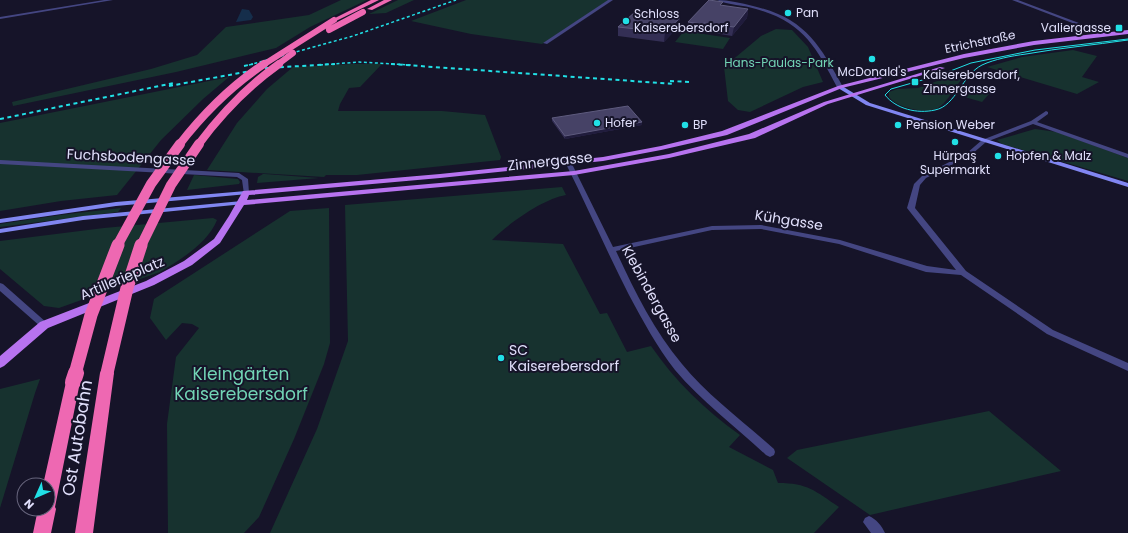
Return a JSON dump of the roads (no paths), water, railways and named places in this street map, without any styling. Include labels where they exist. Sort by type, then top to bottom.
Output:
[{"type":"highway","name":"Ost Autobahn","points":[[53,477],[73,382],[94,306],[119,242],[148,188],[173,154],[206,114],[238,84],[275,56],[334,20],[376,0]]},
{"type":"highway","name":"Ost Autobahn","points":[[84,533],[107,373],[124,300],[144,238],[170,187],[196,147],[228,109],[252,85],[281,61],[313,40],[363,12],[389,0]]},
{"type":"highway","name":"Ost Autobahn","points":[[42,533],[45,517]]},
{"type":"main road","name":"Etrichstraße","points":[[840,87],[1000,48],[1128,32]]},
{"type":"main road","name":"Etrichstraße","points":[[851,95],[961,62],[1011,51],[1128,35]]},
{"type":"main road","points":[[840,87],[868,104],[1128,185]]},
{"type":"main road","name":"Zinnergasse","points":[[244,198],[569,164],[661,148],[724,133],[840,87]]},
{"type":"main road","name":"Zinnergasse","points":[[244,198],[574,173],[669,156],[752,136],[826,103],[851,95]]},
{"type":"main road","points":[[0,221],[116,204],[244,198]]},
{"type":"main road","points":[[0,231],[83,218],[244,198]]},
{"type":"main road","name":"Artillerieplatz","points":[[0,364],[44,325],[150,283],[188,263],[217,241],[244,198]]},
{"type":"street","points":[[0,18],[111,0]]},
{"type":"street","points":[[545,44],[611,0]]},
{"type":"street","points":[[719,0],[776,13],[804,32],[812,40],[840,87]]},
{"type":"street","points":[[1014,0],[1106,34]]},
{"type":"street","points":[[1046,113],[1032,122],[984,141],[969,154],[924,177],[917,184],[911,208],[963,273],[1050,332],[1128,367]]},
{"type":"street","points":[[1032,122],[1128,156]]},
{"type":"street","name":"Fuchsbodengasse","points":[[0,162],[239,175],[245,179],[244,198]]},
{"type":"street","name":"Klebindergasse","points":[[569,164],[610,250],[640,307],[668,353],[703,395],[746,429],[770,452]]},
{"type":"street","name":"Kühgasse","points":[[610,250],[712,228],[761,227],[840,242],[926,269],[963,273]]},
{"type":"street","points":[[0,286],[44,325]]},
{"type":"street","points":[[869,522],[879,533]]},
{"type":"water","points":[[242,9],[249,10],[253,17],[251,20],[236,22]]},
{"type":"tram line","points":[[1128,39],[1035,50],[971,63],[940,75],[891,89],[885,95],[895,104],[907,109],[914,111],[935,110],[948,103],[975,70],[982,65],[998,59],[1128,40]]},
{"type":"railway","points":[[251,64],[353,36],[456,0]]},
{"type":"railway","points":[[326,64],[359,62],[411,65]]},
{"type":"railway","points":[[244,66],[251,64]]},
{"type":"railway","points":[[169,86],[267,68],[326,64]]},
{"type":"railway","points":[[320,65],[326,64]]},
{"type":"railway","points":[[326,64],[335,64]]},
{"type":"railway","points":[[391,64],[675,84]]},
{"type":"railway","points":[[670,81],[690,82]]},
{"type":"railway","points":[[0,119],[174,83]]},
{"type":"place","name":"Pan","points":[[788,13]]},
{"type":"place","name":"Schloss Kaiserebersdorf","points":[[626,21]]},
{"type":"place","name":"Valiergasse","points":[[1119,28]]},
{"type":"place","name":"McDonald's","points":[[872,59]]},
{"type":"place","name":"Kaiserebersdorf, Zinnergasse","points":[[915,82]]},
{"type":"place","name":"Hofer","points":[[597,123]]},
{"type":"place","name":"BP","points":[[685,125]]},
{"type":"place","name":"Pension Weber","points":[[898,125]]},
{"type":"place","name":"Hürpaş Supermarkt","points":[[955,142]]},
{"type":"place","name":"Hopfen & Malz","points":[[998,156]]},
{"type":"place","name":"SC Kaiserebersdorf","points":[[501,358]]},
{"type":"park label","name":"Hans-Paulas-Park","points":[[779,63]]},
{"type":"park label","name":"Kleingärten Kaiserebersdorf","points":[[241,384]]}]
